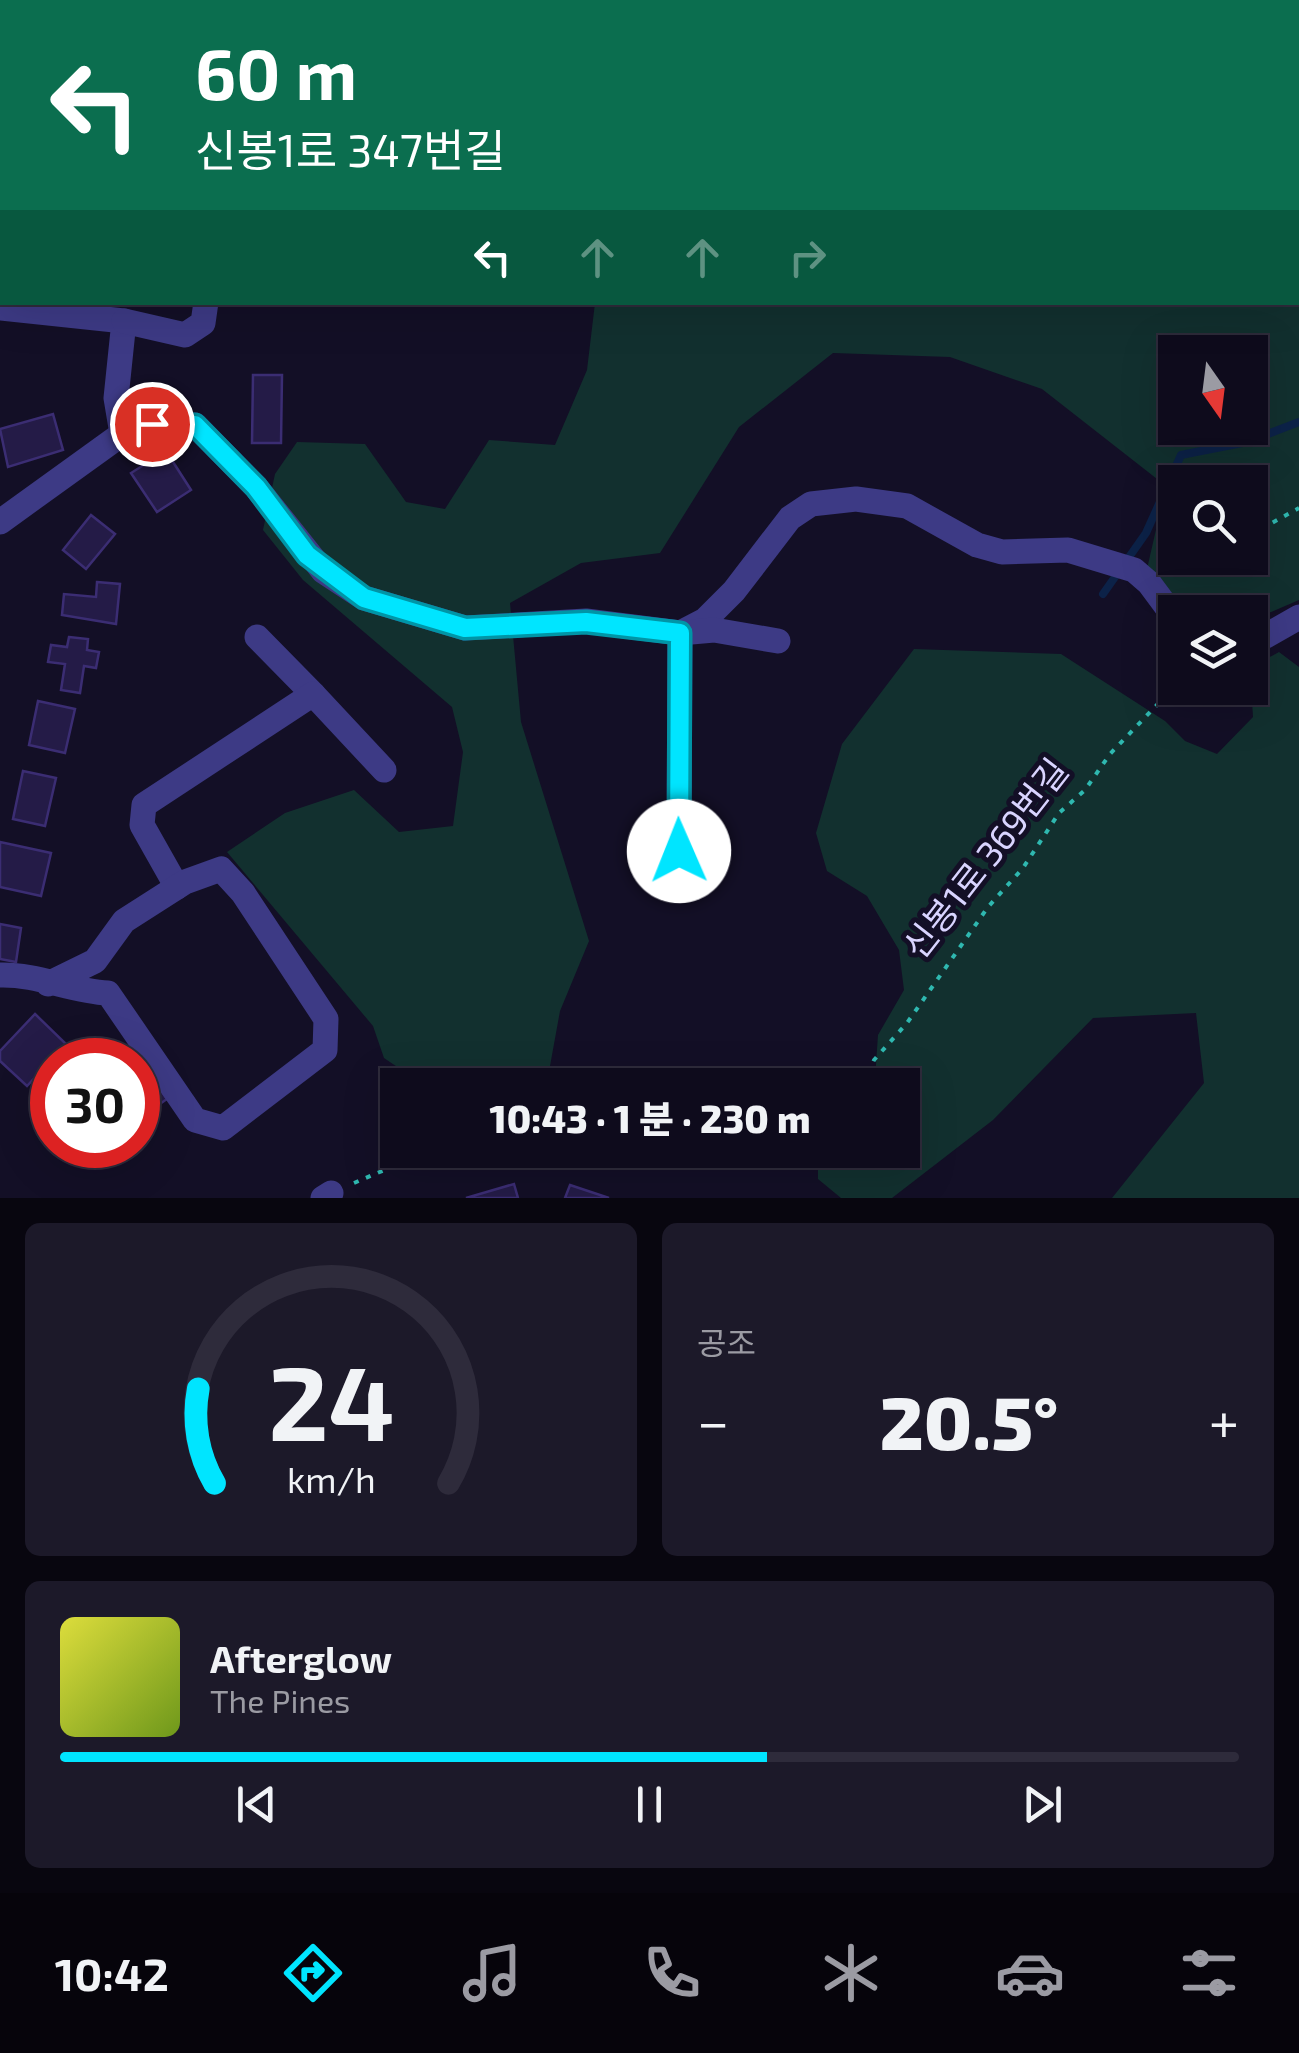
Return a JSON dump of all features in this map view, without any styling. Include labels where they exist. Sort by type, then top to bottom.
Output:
[{"type":"street","points":[[0,308],[124,321],[185,336],[203,323],[206,305]]},
{"type":"street","points":[[122,434],[116,398],[124,321]]},
{"type":"street","points":[[0,522],[122,434],[152,424],[195,425],[256,487],[307,555],[364,598],[465,628],[586,622],[680,633],[714,630],[778,640]]},
{"type":"street","points":[[680,633],[705,620],[752,572],[790,518],[811,504],[886,500],[990,548],[1031,554],[1068,550],[1093,557],[1142,576],[1158,596]]},
{"type":"street","points":[[1268,635],[1299,617]]},
{"type":"street","points":[[679,851],[680,633]]},
{"type":"street","points":[[257,637],[384,770]]},
{"type":"street","points":[[177,887],[142,825],[144,805],[312,694]]},
{"type":"street","points":[[0,975],[23,974],[48,984],[108,993],[194,1120],[223,1128],[324,1050],[326,1019],[244,894],[221,869],[177,887],[124,921],[94,961],[48,984]]},
{"type":"path","points":[[1268,528],[1299,508]]},
{"type":"path","points":[[1142,576],[1158,571]]},
{"type":"path","name":"신봉1로 369번길","points":[[870,1068],[988,907],[1024,868],[1060,813],[1085,790],[1110,754],[1158,704]]},
{"type":"path","points":[[327,1196],[389,1168]]},
{"type":"green space","points":[[595,305],[1299,305],[1299,600],[1268,613],[1268,595],[1174,595],[1147,569],[1158,521],[1158,575],[1268,575],[1268,465],[1158,465],[1158,480],[1042,389],[950,357],[833,353],[739,427],[660,553],[581,563],[510,603],[521,722],[589,941],[560,1011],[550,1068],[399,1068],[384,1058],[373,1026],[227,852],[285,813],[354,790],[399,832],[453,826],[463,752],[452,707],[303,580],[263,530],[275,474],[297,442],[365,444],[406,502],[445,509],[489,440],[555,445],[587,370]]},
{"type":"green space","points":[[914,649],[1061,654],[1165,721],[1185,741],[1217,754],[1253,717],[1252,705],[1268,705],[1268,658],[1279,652],[1299,667],[1299,1198],[1112,1198],[1204,1083],[1196,1013],[1093,1018],[993,1120],[892,1198],[841,1198],[818,1179],[818,1168],[920,1168],[920,1068],[876,1068],[878,1035],[904,990],[899,950],[867,896],[827,871],[816,833],[842,744]]},
{"type":"building","points":[[253,375],[282,375],[281,443],[252,443]]},
{"type":"building","points":[[53,414],[63,450],[8,467],[0,429]]},
{"type":"building","points":[[166,451],[191,490],[157,512],[131,473]]},
{"type":"building","points":[[91,515],[115,534],[86,569],[63,550]]},
{"type":"building","points":[[97,582],[120,584],[116,624],[62,615],[64,594],[96,597]]},
{"type":"building","points":[[69,637],[88,639],[87,650],[99,652],[96,668],[84,666],[80,693],[61,690],[65,664],[48,662],[51,645],[67,647]]},
{"type":"building","points":[[38,701],[75,709],[65,753],[29,745]]},
{"type":"building","points":[[23,771],[56,778],[45,826],[13,819]]},
{"type":"building","points":[[0,842],[51,853],[41,896],[0,887]]},
{"type":"building","points":[[0,924],[21,928],[16,962],[0,959]]},
{"type":"building","points":[[35,1014],[60,1038],[30,1038],[27,1086],[0,1061],[0,1051]]},
{"type":"building","points":[[514,1184],[518,1198],[466,1198]]},
{"type":"building","points":[[570,1185],[609,1198],[565,1198]]},
{"type":"waterway","points":[[1103,594],[1146,533],[1181,455],[1247,442],[1299,422]]},
{"type":"route","points":[[152,424],[195,425],[256,487],[307,555],[364,598],[465,628],[586,622],[680,633],[679,851]]}]
